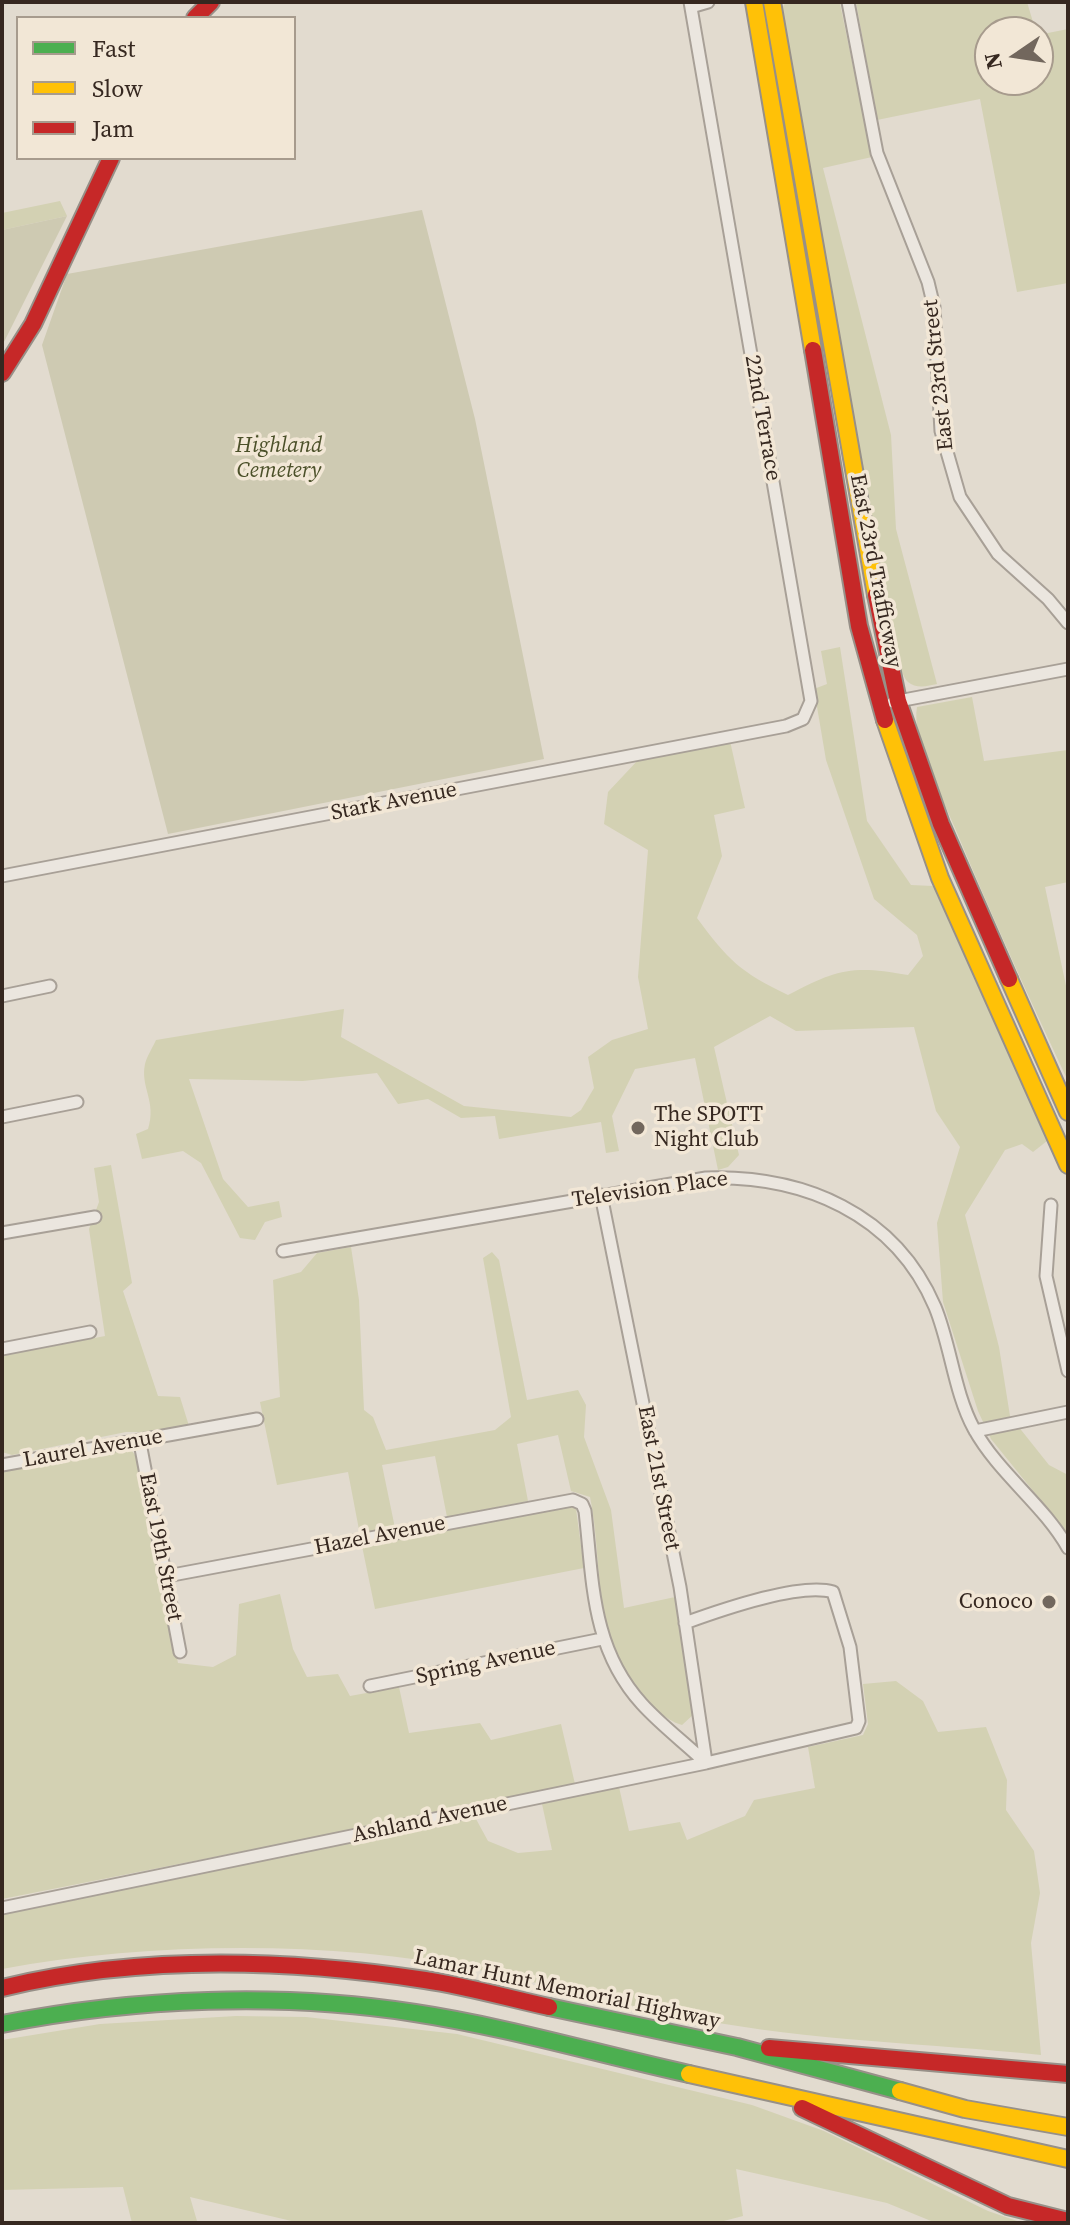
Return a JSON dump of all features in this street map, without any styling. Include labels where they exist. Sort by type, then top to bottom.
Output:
[{"type":"main road","name":"East 23rd Trafficway","points":[[754,2],[859,626],[880,705],[940,878],[1068,1165]]},
{"type":"main road","name":"East 23rd Trafficway","points":[[772,2],[864,539],[898,701],[941,824],[1068,1112]]},
{"type":"main road","points":[[2,373],[33,324],[110,160]]},
{"type":"main road","name":"Lamar Hunt Memorial Highway","points":[[2,1988],[43,1978],[163,1965],[289,1967],[425,1980],[737,2047],[965,2109],[1068,2127]]},
{"type":"main road","points":[[2,2024],[42,2015],[176,2003],[326,2004],[415,2013],[477,2024],[1068,2159]]},
{"type":"main road","points":[[737,2047],[812,2049],[1068,2074]]},
{"type":"main road","points":[[778,2095],[1008,2206],[1068,2221]]},
{"type":"street","points":[[690,4],[708,2]]},
{"type":"street","name":"East 23rd Street","points":[[848,2],[877,153],[928,282],[934,307],[941,431],[960,497],[998,554],[1048,599],[1068,623]]},
{"type":"street","name":"22nd Terrace","points":[[690,4],[811,701],[803,719],[786,726]]},
{"type":"street","points":[[880,705],[1068,669]]},
{"type":"street","name":"Stark Avenue","points":[[2,876],[786,726]]},
{"type":"street","points":[[2,996],[50,986]]},
{"type":"street","points":[[2,1117],[77,1102]]},
{"type":"street","name":"Television Place","points":[[283,1251],[706,1178],[744,1177],[804,1188],[851,1211],[891,1242],[924,1285],[936,1309],[975,1431],[1000,1469],[1068,1548]]},
{"type":"street","name":"East 21st Street","points":[[601,1195],[685,1623],[706,1763]]},
{"type":"street","points":[[1051,1205],[1046,1276],[1068,1371]]},
{"type":"street","points":[[2,1233],[95,1217]]},
{"type":"street","points":[[2,1349],[90,1332]]},
{"type":"street","points":[[975,1431],[1068,1412]]},
{"type":"street","name":"Laurel Avenue","points":[[2,1465],[140,1443],[257,1419]]},
{"type":"street","name":"East 19th Street","points":[[140,1443],[180,1652]]},
{"type":"street","name":"Hazel Avenue","points":[[167,1576],[573,1500],[582,1504],[586,1515],[594,1609],[602,1639]]},
{"type":"street","name":"Ashland Avenue","points":[[2,1908],[706,1763],[856,1728],[859,1721],[850,1647],[833,1592],[795,1593],[755,1601],[685,1623]]},
{"type":"street","points":[[602,1639],[640,1702],[706,1763]]},
{"type":"street","name":"Spring Avenue","points":[[370,1686],[602,1639]]},
{"type":"shaded area","points":[[786,2],[840,4],[872,157],[823,168],[891,435],[896,529],[937,684],[933,685],[918,686],[908,682],[891,632],[782,8]]},
{"type":"shaded area","points":[[856,2],[1027,2],[1031,16],[974,16],[974,96],[1054,96],[1054,32],[1068,29],[1068,283],[1017,292],[980,99],[877,120]]},
{"type":"shaded area","points":[[60,201],[67,216],[2,230],[2,213]]},
{"type":"shaded area","points":[[840,647],[867,821],[911,885],[933,886],[1047,1141],[1033,1152],[1022,1144],[1005,1150],[965,1215],[999,1347],[1010,1416],[1049,1465],[1068,1475],[1068,1534],[991,1439],[978,1411],[943,1302],[937,1223],[960,1147],[936,1111],[914,1027],[796,1031],[770,1016],[714,1047],[739,1155],[728,1167],[718,1170],[695,1058],[635,1069],[612,1116],[619,1151],[606,1153],[601,1122],[499,1139],[495,1116],[461,1118],[428,1099],[398,1104],[377,1073],[303,1081],[189,1079],[223,1179],[248,1207],[279,1201],[282,1217],[265,1222],[255,1240],[240,1238],[201,1163],[183,1151],[142,1159],[136,1134],[148,1129],[151,1110],[144,1073],[156,1040],[344,1009],[341,1037],[464,1106],[571,1117],[581,1110],[594,1088],[588,1057],[612,1040],[648,1029],[638,977],[648,850],[604,824],[608,792],[639,759],[730,741],[745,808],[714,815],[722,856],[697,918],[736,964],[788,995],[846,972],[873,970],[908,975],[923,956],[917,935],[874,899],[826,760],[814,689],[827,684],[821,651]]},
{"type":"shaded area","points":[[972,697],[984,761],[1068,750],[1068,882],[1045,887],[1068,995],[1068,1081],[1010,956],[923,751],[916,720],[917,707]]},
{"type":"shaded area","points":[[111,1165],[132,1283],[123,1291],[158,1396],[180,1397],[189,1426],[153,1432],[126,1432],[12,1455],[2,1452],[2,1356],[105,1336],[89,1229],[99,1202],[94,1168]]},
{"type":"shaded area","points":[[351,1247],[359,1300],[364,1410],[373,1417],[386,1450],[495,1430],[511,1417],[483,1258],[492,1252],[499,1260],[527,1400],[578,1390],[586,1405],[584,1437],[611,1510],[624,1608],[675,1597],[694,1714],[682,1725],[664,1716],[640,1691],[612,1643],[601,1597],[590,1497],[571,1491],[558,1435],[517,1444],[528,1501],[447,1517],[435,1456],[382,1465],[395,1528],[360,1535],[348,1472],[277,1485],[260,1402],[280,1397],[273,1280],[301,1272],[317,1253]]},
{"type":"shaded area","points":[[124,1449],[132,1451],[138,1459],[178,1663],[213,1667],[236,1655],[239,1604],[280,1594],[293,1649],[307,1677],[338,1674],[350,1696],[399,1687],[409,1733],[480,1723],[491,1740],[561,1724],[575,1784],[460,1811],[476,1819],[488,1841],[518,1853],[552,1850],[542,1804],[619,1787],[629,1831],[680,1822],[687,1840],[745,1816],[754,1800],[815,1788],[808,1747],[863,1735],[868,1724],[863,1684],[896,1681],[923,1701],[938,1732],[986,1727],[1007,1780],[1006,1810],[1034,1851],[1040,1893],[1031,1943],[1041,2055],[825,2037],[740,2026],[642,2008],[479,1970],[362,1953],[302,1949],[179,1950],[59,1960],[2,1969],[2,1915],[389,1834],[386,1823],[2,1899],[2,1470]]},
{"type":"shaded area","points":[[569,1506],[576,1509],[584,1568],[375,1609],[362,1546]]},
{"type":"shaded area","points":[[236,2016],[306,2017],[457,2034],[752,2105],[824,2131],[988,2211],[1023,2223],[936,2223],[887,2203],[736,2169],[743,2216],[716,2223],[300,2223],[190,2197],[197,2221],[216,2223],[132,2223],[123,2187],[2,2190],[2,2040],[100,2024]]},
{"type":"green space","name":"Highland Cemetery","points":[[422,210],[475,419],[544,759],[168,834],[42,345],[67,274]]},
{"type":"green space","points":[[67,216],[5,340],[2,345],[2,230]]},
{"type":"traffic: fast","points":[[2,2024],[104,2008],[156,2004],[261,2000],[313,2002],[449,2019],[689,2074]]},
{"type":"traffic: fast","points":[[549,2007],[737,2047],[900,2091]]},
{"type":"traffic: slow","points":[[754,2],[813,350]]},
{"type":"traffic: slow","points":[[772,2],[876,595]]},
{"type":"traffic: slow","points":[[885,720],[940,878],[1068,1165]]},
{"type":"traffic: slow","points":[[1009,979],[1068,1112]]},
{"type":"traffic: slow","points":[[689,2074],[1068,2159]]},
{"type":"traffic: slow","points":[[900,2091],[965,2109],[1068,2127]]},
{"type":"traffic: jam","points":[[197,16],[211,2]]},
{"type":"traffic: jam","points":[[2,373],[33,324],[110,160]]},
{"type":"traffic: jam","points":[[813,350],[859,626],[885,720]]},
{"type":"traffic: jam","points":[[876,595],[898,701],[941,824],[1009,979]]},
{"type":"traffic: jam","points":[[2,1988],[54,1977],[159,1965],[266,1965],[425,1980],[549,2007]]},
{"type":"traffic: jam","points":[[769,2048],[1068,2074]]},
{"type":"traffic: jam","points":[[802,2108],[1008,2206],[1068,2221]]},
{"type":"place","name":"The SPOTT Night Club","points":[[638,1128]]},
{"type":"place","name":"Conoco","points":[[1049,1602]]}]
